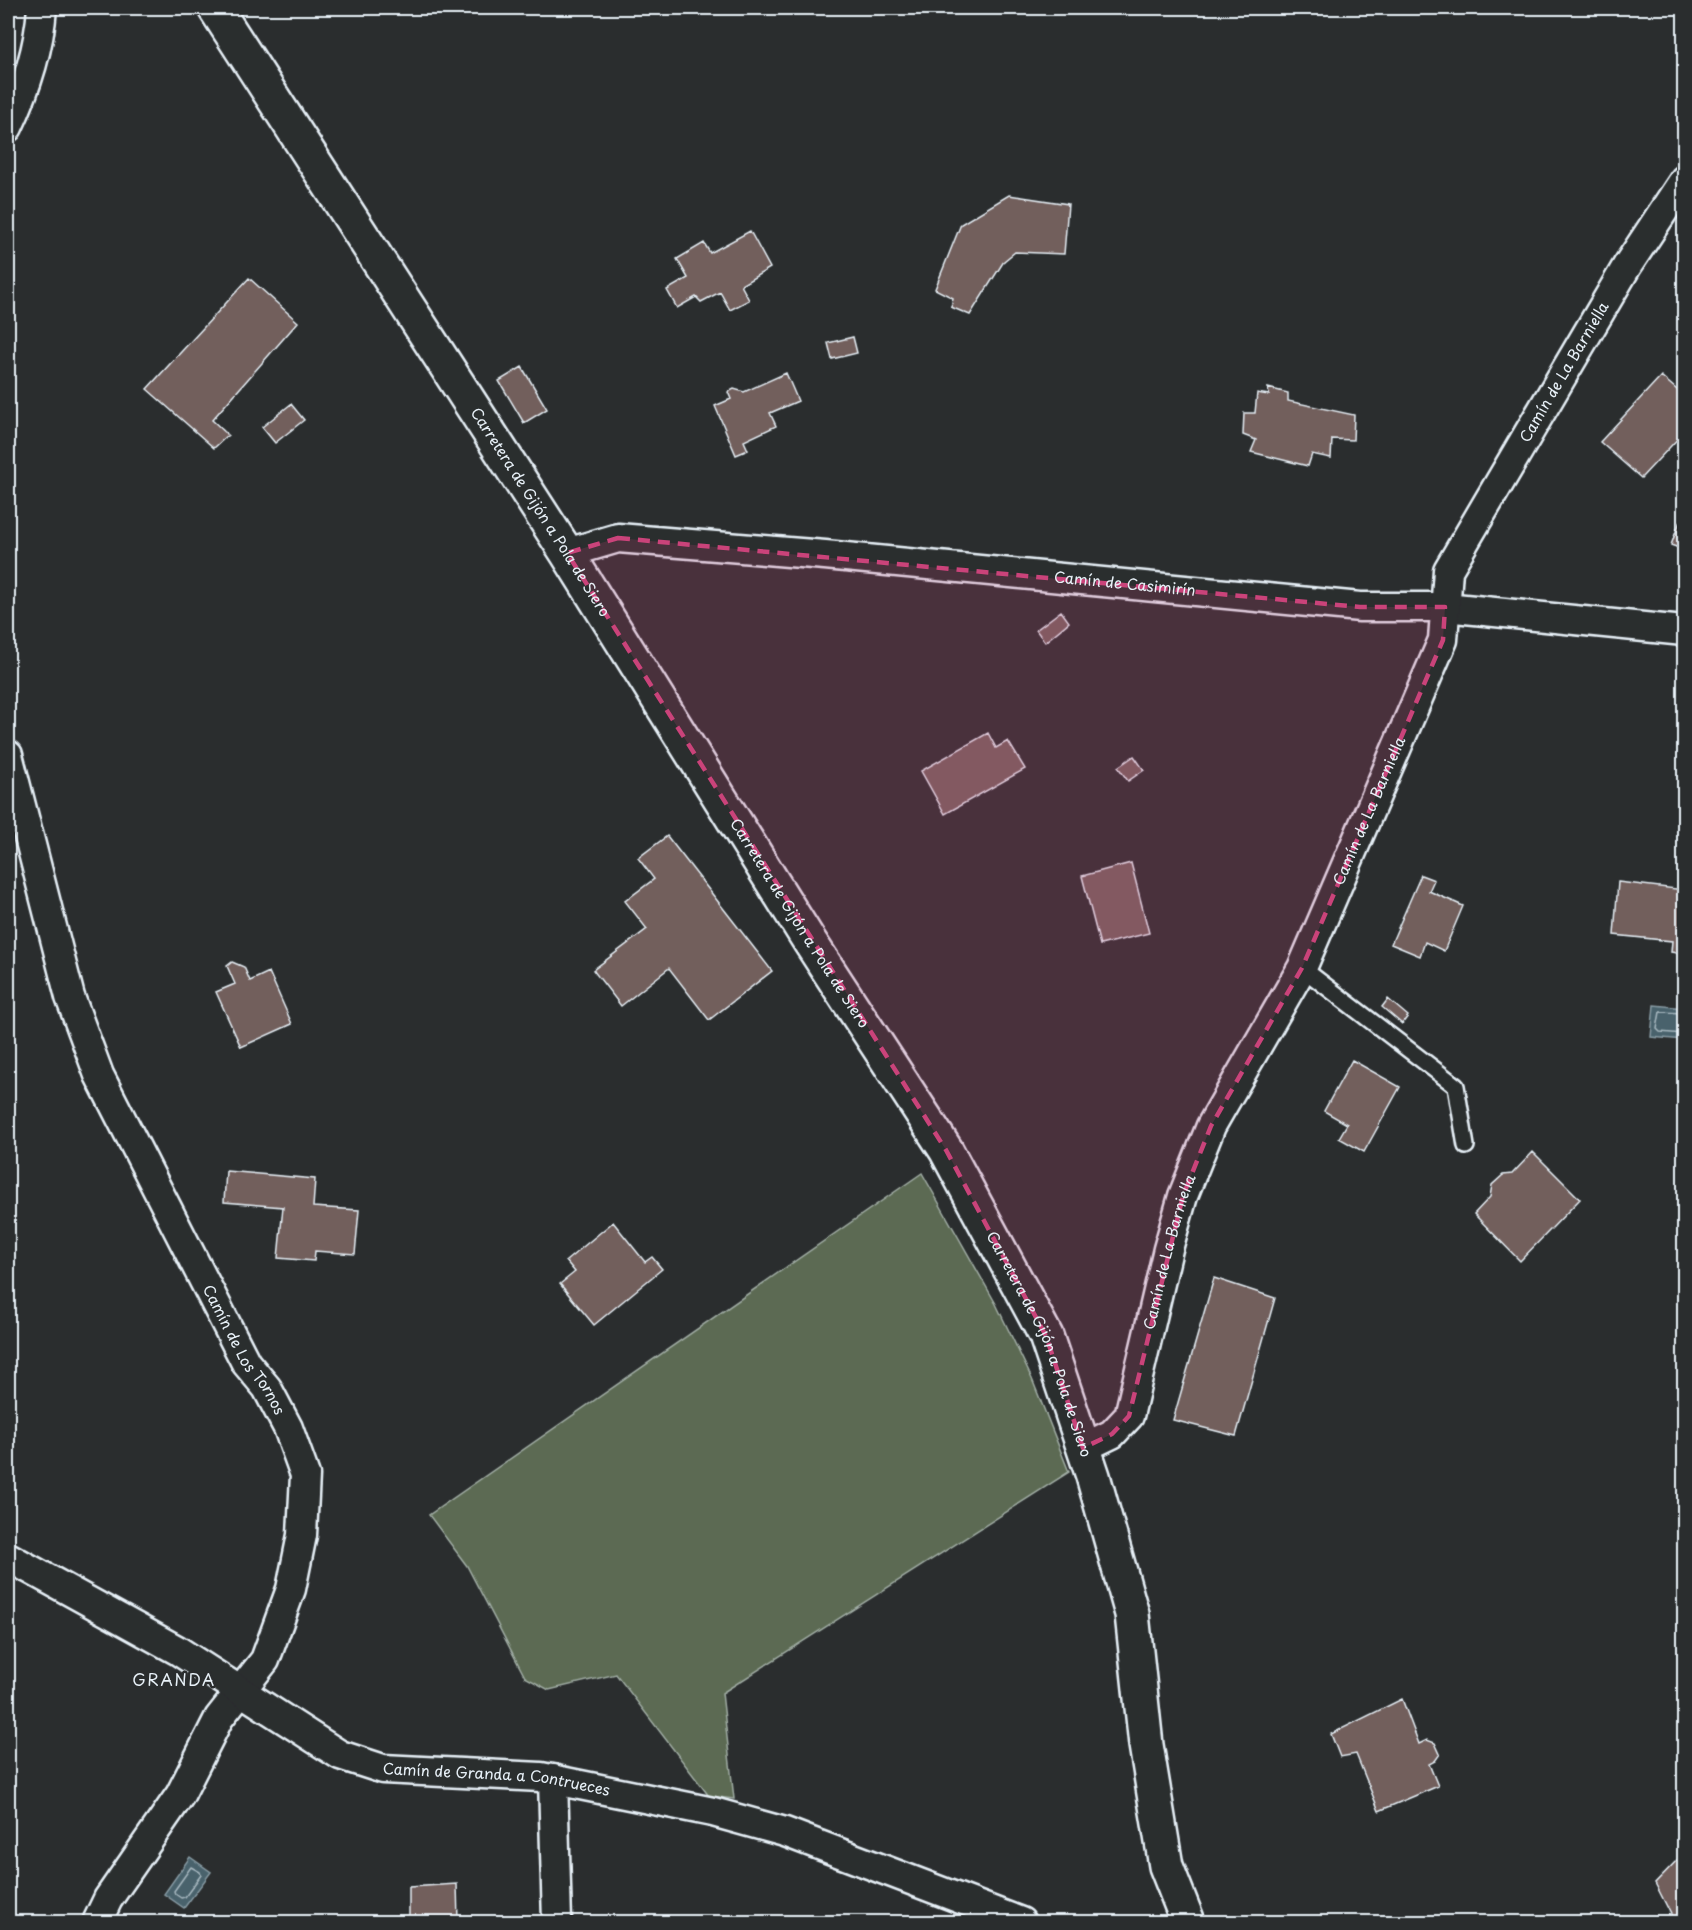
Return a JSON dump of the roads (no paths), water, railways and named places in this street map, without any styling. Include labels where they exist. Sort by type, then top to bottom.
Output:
[{"type":"street","points":[[8,127],[26,85],[40,36],[42,8]]},
{"type":"street","name":"Carretera de Gijón a Pola de Siero","points":[[215,8],[567,553],[810,942],[946,1150],[1046,1336],[1083,1448],[1132,1614],[1146,1745],[1166,1866],[1188,1923]]},
{"type":"street","name":"Camín de La Barniella","points":[[1083,1448],[1112,1434],[1129,1416],[1168,1249],[1183,1196],[1211,1126],[1302,968],[1443,640],[1448,570],[1627,266],[1684,180]]},
{"type":"street","name":"Camín de Casimirín","points":[[567,553],[618,538],[825,555],[1360,607],[1445,607],[1684,631]]},
{"type":"street","name":"Camín de Los Tornos","points":[[8,754],[70,997],[99,1075],[246,1363],[267,1388],[283,1418],[305,1475],[302,1535],[291,1589],[265,1660],[219,1718],[180,1795],[108,1899],[98,1923]]},
{"type":"street","name":"Camín de Granda a Contrueces","points":[[8,1557],[177,1650],[340,1755],[383,1769],[541,1777],[713,1812],[785,1832],[1021,1923]]},
{"type":"street","points":[[553,1779],[557,1923]]},
{"type":"lane","points":[[1302,968],[1456,1086],[1466,1146]]},
{"type":"water","points":[[1654,1005],[1684,1008],[1684,1040],[1651,1037]]},
{"type":"water","points":[[190,1857],[211,1872],[184,1908],[164,1894]]},
{"type":"district","name":"GRANDA","points":[[174,1680]]}]
